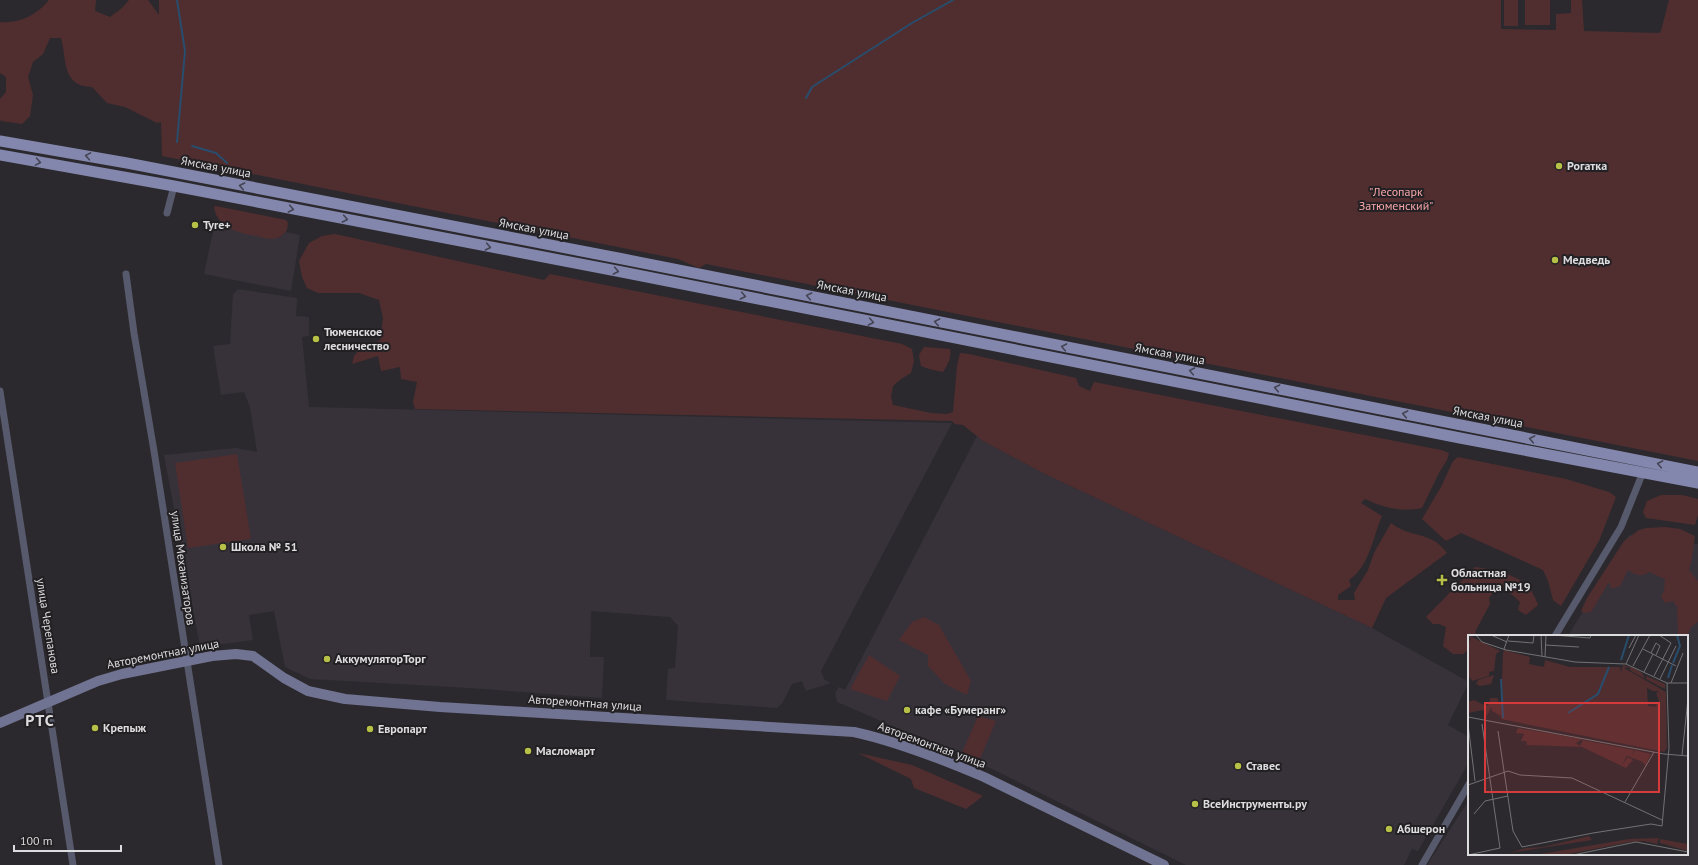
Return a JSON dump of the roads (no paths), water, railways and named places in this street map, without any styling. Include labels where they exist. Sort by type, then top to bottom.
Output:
[{"type":"main road","name":"Ямская улица","points":[[0,141],[127,162],[1698,472]]},
{"type":"main road","points":[[0,155],[174,186],[630,273],[1460,438],[1698,483]]},
{"type":"main road","points":[[1228,392],[1230,379]]},
{"type":"street","points":[[167,213],[174,186]]},
{"type":"street","name":"улица Механизаторов","points":[[126,274],[219,865]]},
{"type":"street","name":"улица Черепанова","points":[[0,391],[73,865]]},
{"type":"street","points":[[1556,635],[1621,527],[1643,472]]},
{"type":"street","name":"Авторемонтная улица","points":[[0,723],[98,681],[122,674],[219,655],[246,654],[260,660],[284,678],[308,691],[330,697],[377,702],[854,732],[901,745],[984,777],[1164,865]]},
{"type":"street","points":[[1422,865],[1468,786]]},
{"type":"waterway","points":[[177,0],[185,51],[177,142]]},
{"type":"waterway","points":[[806,98],[812,87],[912,23],[953,0]]},
{"type":"waterway","points":[[192,146],[216,153],[227,163]]},
{"type":"place","name":"Рогатка","points":[[1559,166]]},
{"type":"place","name":"Tyre+","points":[[195,225]]},
{"type":"place","name":"Медведь","points":[[1555,260]]},
{"type":"place","name":"Тюменское лесничество","points":[[316,339]]},
{"type":"place","name":"Школа № 51","points":[[223,547]]},
{"type":"place","name":"Областная больница №19","points":[[1442,580]]},
{"type":"place","name":"АккумуляторТорг","points":[[327,659]]},
{"type":"place","name":"кафе «Бумеранг»","points":[[907,710]]},
{"type":"place","name":"Крепыж","points":[[95,728]]},
{"type":"place","name":"Европарт","points":[[370,729]]},
{"type":"place","name":"Масломарт","points":[[528,751]]},
{"type":"place","name":"Ставес","points":[[1238,766]]},
{"type":"place","name":"ВсеИнструменты.ру","points":[[1195,804]]},
{"type":"place","name":"Абшерон","points":[[1389,829]]},
{"type":"district","name":"РТС","points":[[40,720]]},
{"type":"park label","name":"\"Лесопарк Затюменский\"","points":[[1396,199]]}]
